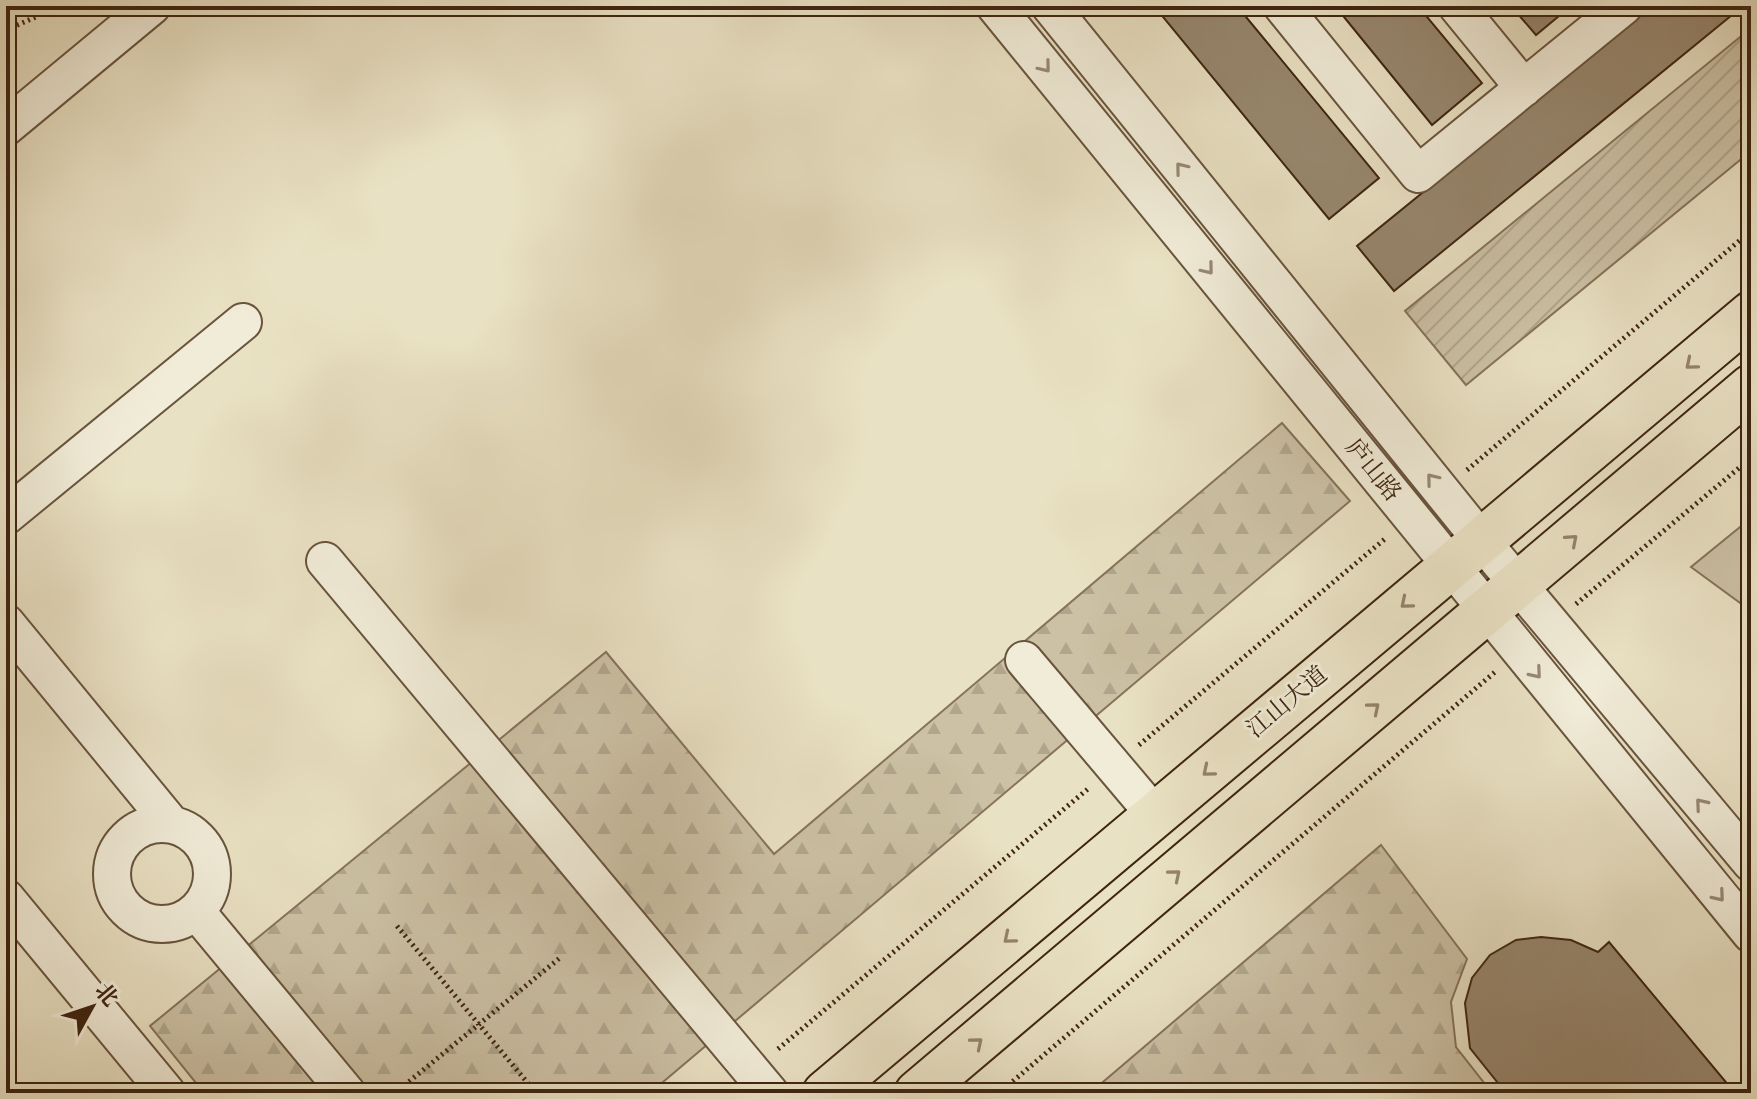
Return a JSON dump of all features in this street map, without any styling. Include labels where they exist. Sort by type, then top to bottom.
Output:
[{"type":"main road","name":"江山大道","points":[[825,1093],[1751,314]]},
{"type":"main road","points":[[917,1093],[1751,387]]},
{"type":"street","points":[[6,127],[152,6]]},
{"type":"street","name":"庐山路","points":[[995,6],[1410,517],[1466,553]]},
{"type":"street","name":"庐山路","points":[[1050,6],[1442,491],[1466,553],[1503,599],[1519,652],[1751,934]]},
{"type":"street","points":[[1282,6],[1418,174],[1624,6]]},
{"type":"street","points":[[1457,6],[1524,88]]},
{"type":"street","points":[[6,516],[243,322]]},
{"type":"street","points":[[325,561],[761,1082]]},
{"type":"street","name":"庐山路","points":[[1503,599],[1552,625],[1751,863]]},
{"type":"street","points":[[6,623],[172,825]]},
{"type":"street","points":[[1024,660],[1155,815]]},
{"type":"street","points":[[172,825],[187,831],[207,853],[211,884],[196,911],[182,920],[165,924],[148,922],[132,914],[113,887],[112,869],[116,853],[126,839],[148,826],[172,825]]},
{"type":"street","points":[[6,898],[167,1093]]},
{"type":"street","points":[[196,911],[347,1093]]},
{"type":"path","points":[[6,30],[38,16],[42,6]]},
{"type":"path","points":[[1442,491],[1751,231]]},
{"type":"path","points":[[1552,625],[1751,458]]},
{"type":"path","points":[[761,1082],[1114,766],[1410,517]]},
{"type":"path","points":[[999,1093],[1519,652]]},
{"type":"path","points":[[397,926],[536,1093]]},
{"type":"path","points":[[395,1093],[561,957]]},
{"type":"green space","points":[[1751,28],[1751,151],[1466,385],[1405,311]]},
{"type":"green space","points":[[1282,423],[1350,501],[650,1093],[204,1093],[150,1026],[606,652],[774,854]]},
{"type":"green space","points":[[1751,518],[1751,601],[1747,608],[1691,567]]},
{"type":"green space","points":[[1381,845],[1467,959],[1451,1002],[1456,1047],[1492,1093],[1090,1093]]},
{"type":"building","points":[[1176,6],[1237,6],[1379,178],[1329,219],[1163,17]]},
{"type":"building","points":[[1335,6],[1418,6],[1482,83],[1432,125]]},
{"type":"building","points":[[1511,6],[1571,6],[1536,35]]},
{"type":"building","points":[[1652,6],[1743,6],[1394,291],[1357,246]]},
{"type":"building","points":[[1541,937],[1571,940],[1598,952],[1609,942],[1735,1093],[1506,1093],[1470,1048],[1465,1003],[1472,978],[1490,955],[1516,940]]}]
